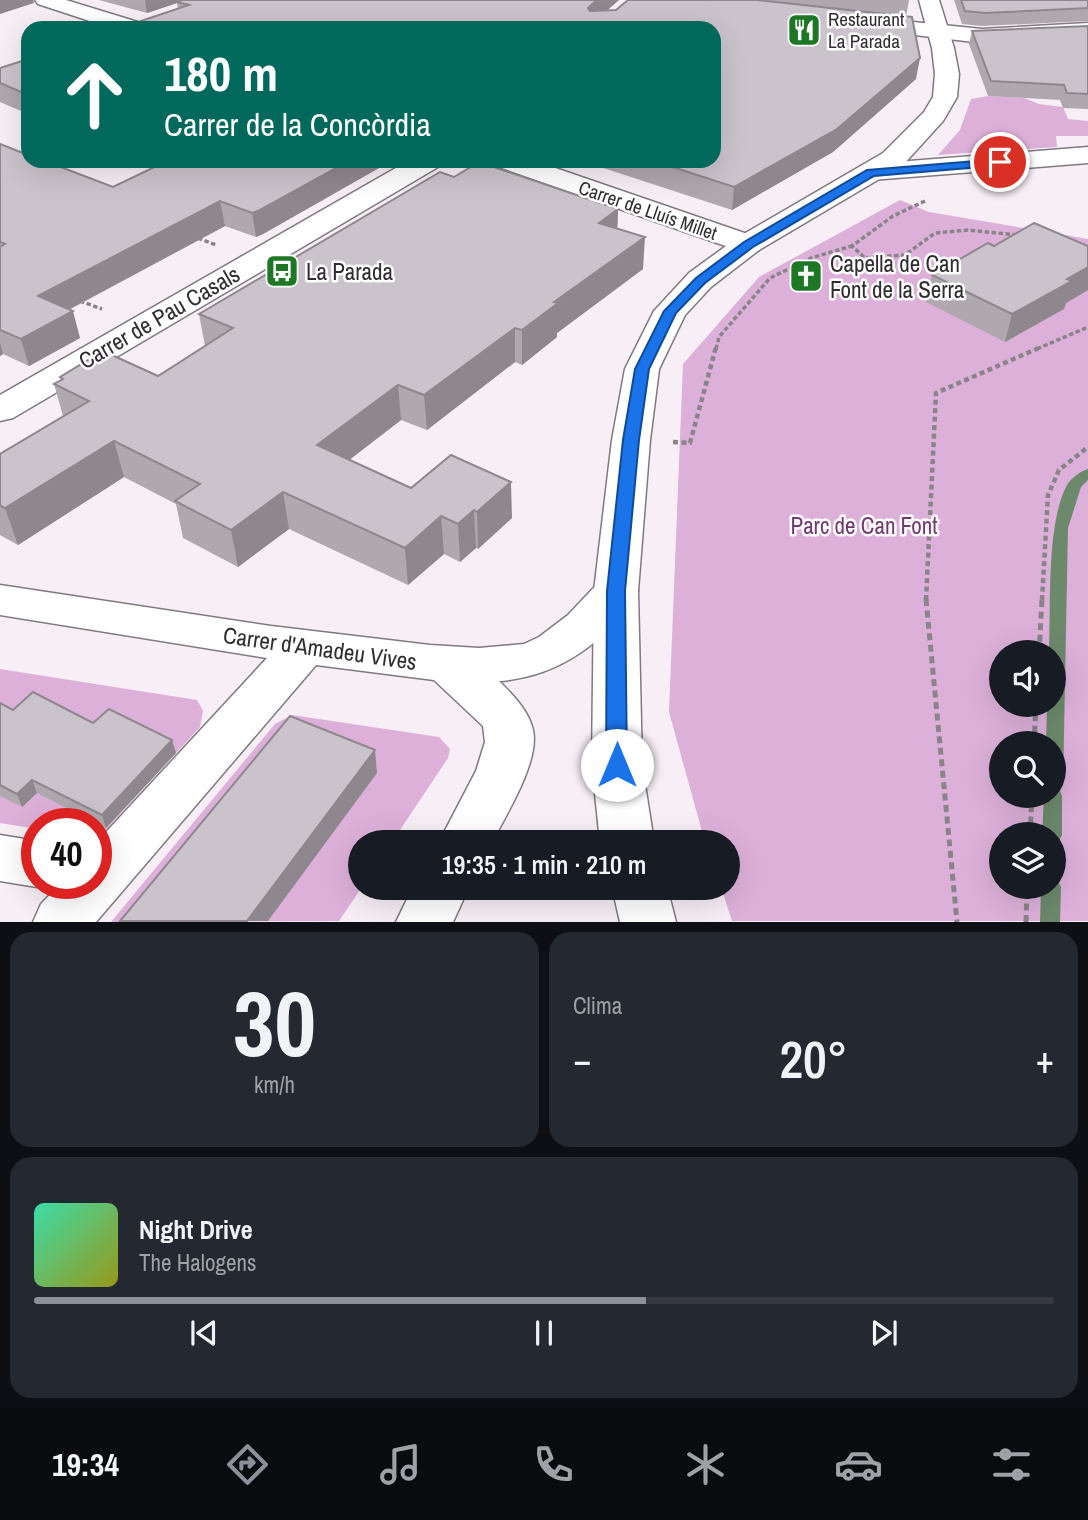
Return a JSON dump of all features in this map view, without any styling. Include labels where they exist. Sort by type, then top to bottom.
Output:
[{"type":"street","points":[[45,0],[111,21]]},
{"type":"street","points":[[625,830],[617,765],[616,591],[631,440],[642,369],[670,311],[700,280],[748,244],[893,159],[934,116],[945,97],[947,74],[929,0]]},
{"type":"street","points":[[846,21],[938,32],[1011,36],[1088,30]]},
{"type":"street","points":[[871,172],[1088,155]]},
{"type":"street","name":"Carrer de Pau Casals","points":[[0,410],[416,168]]},
{"type":"street","name":"Carrer de Lluís Millet","points":[[529,168],[748,244]]},
{"type":"street","name":"Carrer d'Amadeu Vives","points":[[0,600],[304,648],[446,664],[516,663],[545,654],[585,625],[616,591]]},
{"type":"street","points":[[112,862],[304,648]]},
{"type":"street","points":[[446,664],[497,710],[510,730],[508,750],[499,773],[470,830]]},
{"type":"street","points":[[0,858],[21,861]]},
{"type":"street","points":[[61,922],[80,899]]},
{"type":"street","points":[[424,922],[435,900]]},
{"type":"street","points":[[642,900],[648,922]]},
{"type":"path","points":[[631,440],[690,443],[719,337],[770,278],[811,258],[852,246],[873,228],[903,211],[960,187],[939,167]]},
{"type":"path","points":[[852,246],[865,258],[905,256],[935,233],[968,230],[1028,237]]},
{"type":"path","points":[[957,922],[926,597],[936,393],[1088,327]]},
{"type":"path","points":[[1040,640],[1048,495],[1059,470],[1088,447]]},
{"type":"path","points":[[1026,922],[1027,899]]},
{"type":"green space","points":[[988,96],[1024,98],[1039,104],[1063,107],[1068,119],[1088,121],[1088,136],[1056,136],[1057,147],[938,155],[960,130],[971,99]]},
{"type":"green space","name":"Parc de Can Font","points":[[900,200],[929,212],[1088,239],[1088,921],[732,921],[725,900],[740,900],[740,830],[702,830],[669,712],[683,364],[759,277]]},
{"type":"green space","points":[[0,669],[197,700],[203,711],[200,727],[112,823],[112,808],[21,808],[21,826],[0,823]]},
{"type":"green space","points":[[292,715],[439,737],[450,749],[448,758],[400,830],[348,830],[348,900],[353,900],[339,921],[111,922],[275,724]]},
{"type":"building","points":[[597,0],[588,8],[590,11],[616,10],[628,0],[757,0],[912,17],[920,58],[837,129],[734,187],[676,168],[721,168],[721,21],[141,21],[189,5],[177,2]]},
{"type":"building","points":[[961,0],[1088,0],[1088,8],[985,13],[965,11]]},
{"type":"building","points":[[1088,26],[1088,94],[1067,93],[1064,85],[991,81],[972,31]]},
{"type":"building","points":[[21,61],[21,92],[0,83],[0,68]]},
{"type":"building","points":[[0,144],[21,152],[21,168],[63,168],[113,187],[152,168],[336,168],[252,213],[220,201],[38,296],[73,311],[21,339],[0,330],[0,247],[5,244],[0,242]]},
{"type":"building","points":[[469,168],[497,168],[618,209],[599,223],[645,237],[554,302],[558,303],[522,330],[515,328],[424,395],[398,385],[317,445],[411,488],[451,455],[511,482],[477,512],[474,510],[458,524],[441,516],[405,548],[283,492],[231,530],[175,501],[200,484],[114,441],[5,508],[0,505],[0,454],[89,401],[54,384],[63,379],[60,377],[103,351],[158,376],[233,328],[199,314],[440,172],[454,177]]},
{"type":"building","points":[[1034,223],[1088,246],[1088,267],[1067,279],[1072,281],[1012,314],[932,275],[988,243],[994,246]]},
{"type":"building","points":[[33,692],[93,723],[109,709],[172,740],[109,808],[88,808],[32,780],[17,794],[0,785],[0,703],[13,710]]},
{"type":"building","points":[[290,716],[375,750],[247,921],[120,921]]},
{"type":"waterway","points":[[1055,731],[1061,528],[1074,485],[1088,473]]},
{"type":"waterway","points":[[1052,822],[1053,808]]},
{"type":"waterway","points":[[1050,922],[1051,899]]},
{"type":"place","name":"Restaurant La Parada","points":[[804,30]]},
{"type":"place","name":"La Parada","points":[[282,271]]},
{"type":"place","name":"Capella de Can Font de la Serra","points":[[806,276]]},
{"type":"route","points":[[617,765],[616,591],[631,440],[642,369],[670,311],[700,280],[748,244],[871,172],[1000,162]]}]
